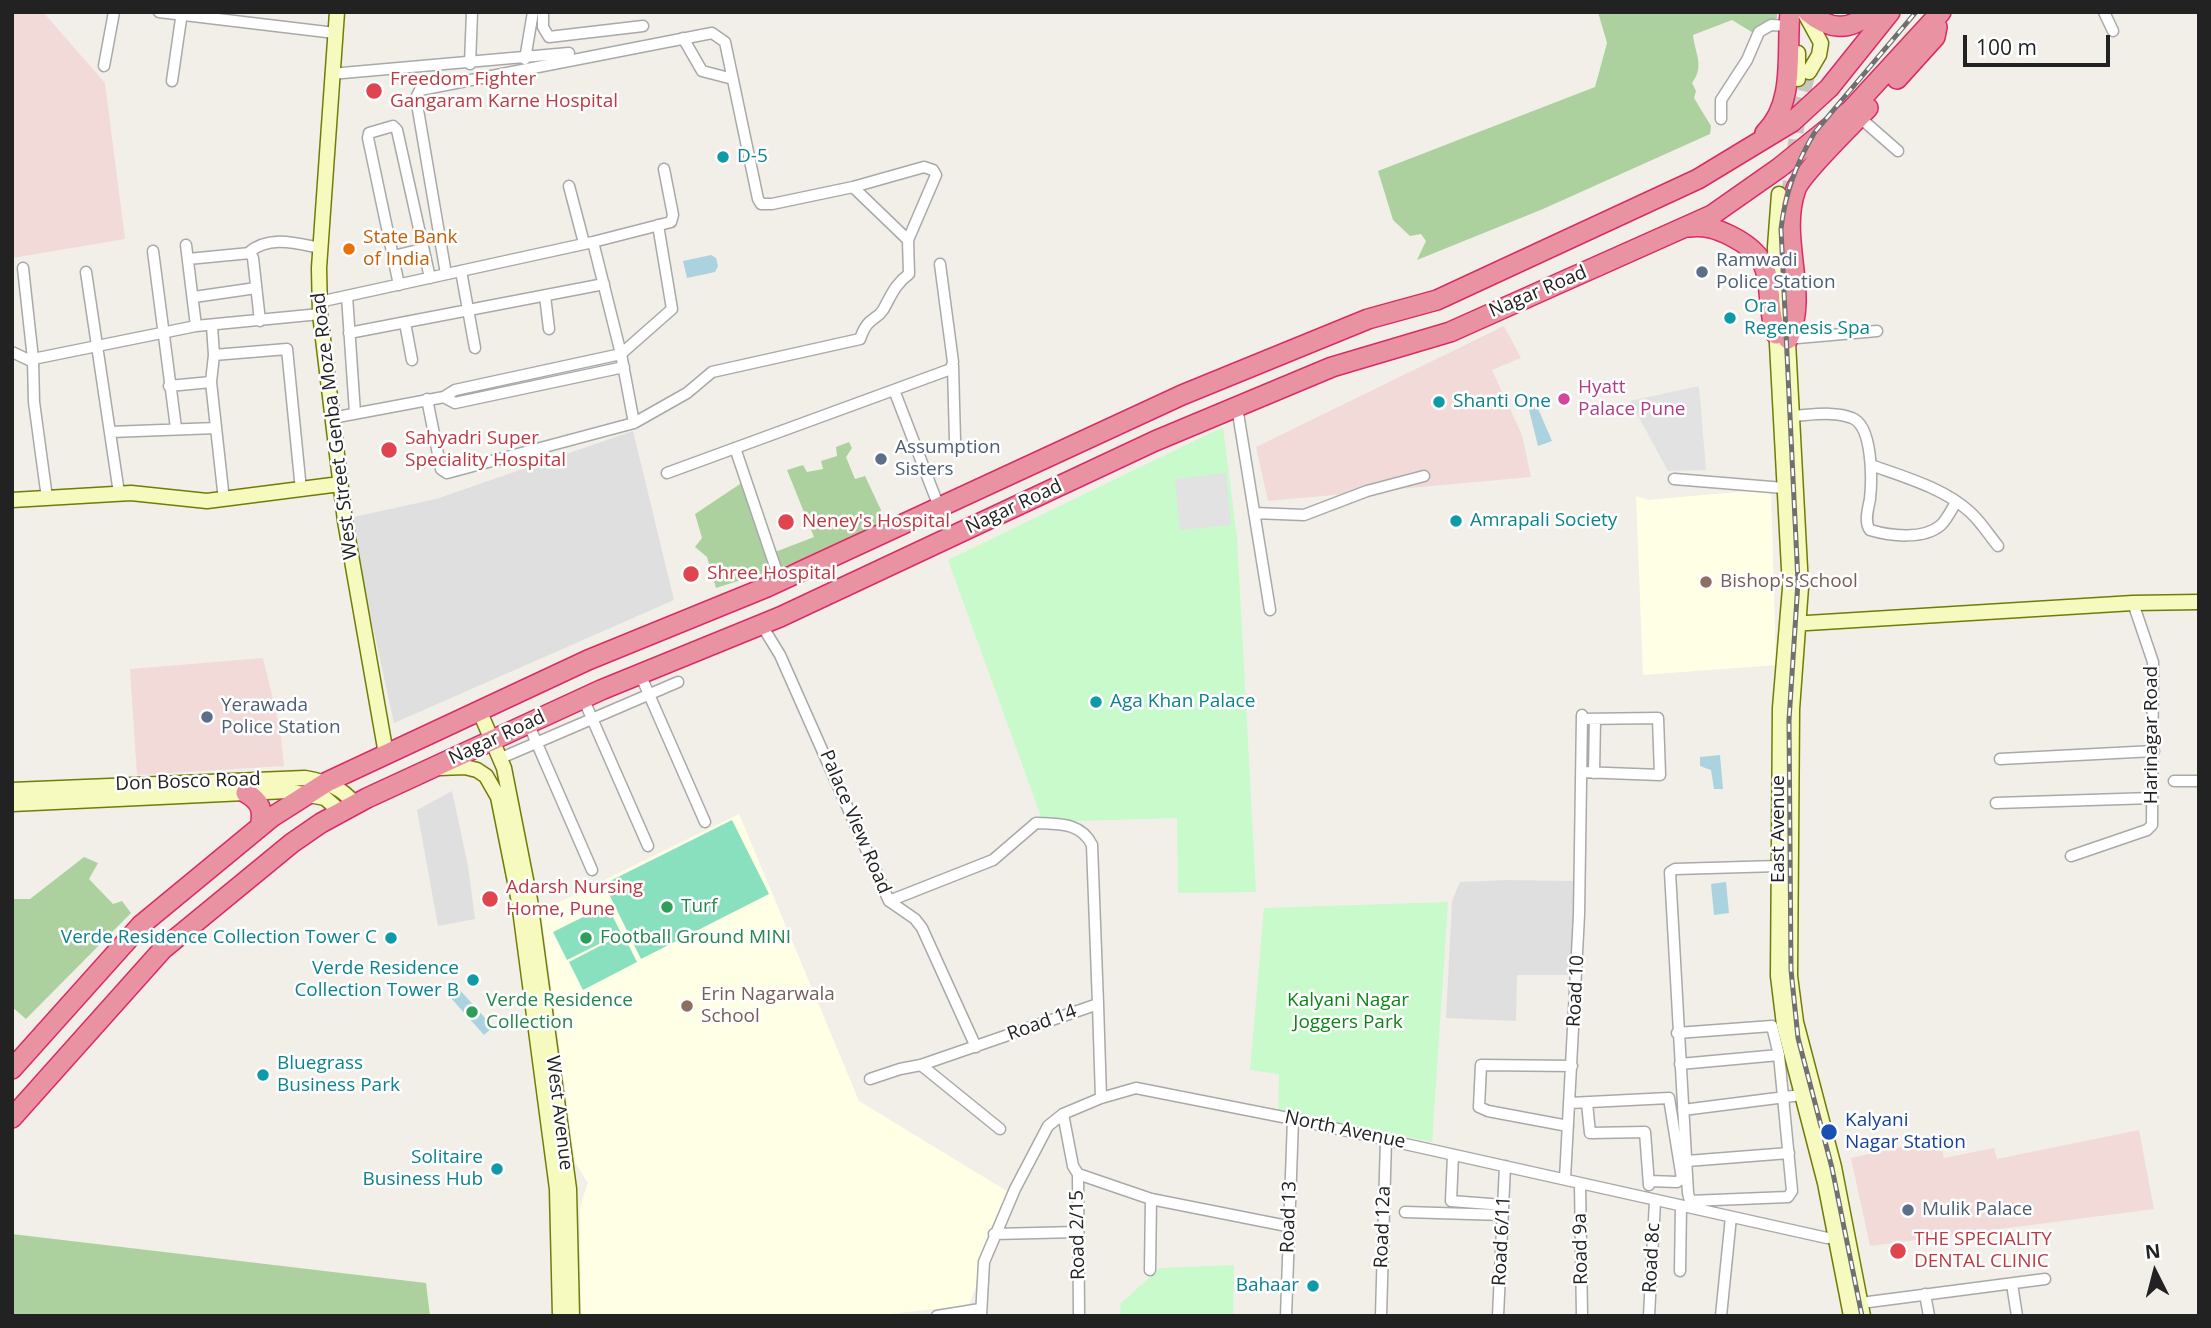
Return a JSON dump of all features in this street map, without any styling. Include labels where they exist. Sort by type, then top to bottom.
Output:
[{"type":"highway","points":[[1806,12],[1832,28],[1856,24],[1871,12]]},
{"type":"highway","name":"Nagar Road","points":[[12,1069],[141,925],[260,827],[327,782],[588,660],[780,581],[1182,395],[1368,319],[1437,300],[1698,179],[1777,133],[1811,105],[1835,80],[1890,12]]},
{"type":"highway","points":[[1687,227],[1714,228],[1749,246],[1762,259],[1768,284],[1770,316],[1780,337],[1796,322],[1789,247],[1797,186],[1855,114],[1925,51],[1935,37],[1938,15]]},
{"type":"highway","points":[[1744,152],[1774,124],[1782,110],[1791,17]]},
{"type":"highway","name":"Nagar Road","points":[[12,1118],[163,949],[292,843],[349,808],[427,770],[497,749],[528,723],[761,624],[1155,441],[1323,371],[1450,332],[1687,227],[1712,215],[1855,114]]},
{"type":"highway","points":[[1311,341],[1309,360],[1323,371]]},
{"type":"highway","points":[[1288,351],[1300,363],[1299,381]]},
{"type":"highway","points":[[246,793],[257,799],[261,807],[260,827]]},
{"type":"main road","name":"West Street Genba Moze Road","points":[[337,12],[320,248],[320,308],[340,484],[386,754]]},
{"type":"main road","points":[[1791,17],[1803,76],[1819,55],[1821,43],[1806,12]]},
{"type":"main road","name":"East Avenue","points":[[1784,195],[1780,337],[1801,587],[1780,708],[1780,1002],[1807,1094],[1834,1167],[1851,1316]]},
{"type":"main road","name":"East Avenue","points":[[1787,416],[1784,488],[1794,624],[1790,976],[1807,1094]]},
{"type":"main road","points":[[12,500],[119,492],[224,500],[340,484]]},
{"type":"main road","points":[[1794,624],[2046,607],[2199,602]]},
{"type":"main road","name":"West Avenue","points":[[479,710],[497,749],[530,900],[569,1189],[572,1316]]},
{"type":"main road","name":"West Avenue","points":[[427,770],[450,766],[477,770],[486,776],[498,797],[519,902],[558,1189],[560,1316]]},
{"type":"main road","name":"Don Bosco Road","points":[[12,790],[287,778],[327,782]]},
{"type":"main road","points":[[327,782],[341,789],[349,808]]},
{"type":"main road","name":"Don Bosco Road","points":[[12,804],[246,793],[308,793],[349,808]]},
{"type":"main road","name":"East Avenue","points":[[1842,1236],[1862,1309]]},
{"type":"street","points":[[104,66],[114,12]]},
{"type":"street","points":[[159,12],[335,33]]},
{"type":"street","points":[[470,64],[472,12]]},
{"type":"street","points":[[526,59],[533,12]]},
{"type":"street","points":[[543,12],[543,27],[549,37],[643,26]]},
{"type":"street","points":[[2104,12],[2113,31]]},
{"type":"street","points":[[172,80],[182,14]]},
{"type":"street","points":[[1721,119],[1721,100],[1747,60],[1759,32],[1791,17]]},
{"type":"street","points":[[427,399],[441,469],[447,473],[634,423],[687,393],[712,372],[860,339],[866,322],[881,313],[890,293],[909,274],[908,240],[935,181],[933,170],[923,167],[853,187],[761,204],[722,37],[712,33],[417,93],[446,274]]},
{"type":"street","points":[[683,38],[702,71],[733,79]]},
{"type":"street","points":[[331,74],[470,64],[569,53]]},
{"type":"street","points":[[1855,114],[1898,151]]},
{"type":"street","points":[[399,285],[368,138],[369,133],[384,128],[393,126],[397,130],[430,278]]},
{"type":"street","points":[[12,352],[32,360],[196,326],[260,321],[320,308],[347,296],[671,222],[673,215],[664,169]]},
{"type":"street","points":[[569,186],[604,284],[634,423]]},
{"type":"street","points":[[853,187],[908,240]]},
{"type":"street","points":[[332,418],[444,397],[455,390],[621,354],[672,309],[658,225]]},
{"type":"street","points":[[188,259],[248,253],[256,246],[281,241],[320,248]]},
{"type":"street","points":[[186,245],[196,326]]},
{"type":"street","points":[[393,256],[423,249]]},
{"type":"street","points":[[153,251],[176,428]]},
{"type":"street","points":[[248,253],[253,258],[260,321]]},
{"type":"street","points":[[940,264],[953,366],[956,441]]},
{"type":"street","points":[[23,268],[47,498]]},
{"type":"street","points":[[461,271],[475,348]]},
{"type":"street","points":[[86,272],[119,492]]},
{"type":"street","points":[[349,333],[604,284]]},
{"type":"street","points":[[194,297],[256,288]]},
{"type":"street","points":[[347,296],[355,413]]},
{"type":"street","points":[[545,296],[549,330]]},
{"type":"street","points":[[405,323],[412,360]]},
{"type":"street","points":[[212,326],[214,355],[211,382],[224,500]]},
{"type":"street","points":[[1780,337],[1877,331]]},
{"type":"street","points":[[214,355],[287,349],[301,490]]},
{"type":"street","points":[[667,473],[953,366]]},
{"type":"street","points":[[444,397],[455,404],[624,367]]},
{"type":"street","points":[[169,386],[211,382]]},
{"type":"street","points":[[894,390],[939,507]]},
{"type":"street","points":[[1237,407],[1270,610]]},
{"type":"street","points":[[1787,416],[1854,418],[1865,433],[1871,465],[1867,521],[1870,530],[1905,535],[1927,534],[1941,525],[1956,502]]},
{"type":"street","points":[[110,432],[216,428]]},
{"type":"street","points":[[735,448],[780,581]]},
{"type":"street","points":[[1871,465],[1926,486],[1956,502],[1971,512],[1998,546]]},
{"type":"street","points":[[1254,513],[1304,515],[1367,491],[1424,476]]},
{"type":"street","points":[[1674,479],[1784,488]]},
{"type":"street","name":"Harinagar Road","points":[[2071,856],[2151,828],[2153,662],[2133,603]]},
{"type":"street","name":"Palace View Road","points":[[761,624],[780,655],[889,901],[915,919],[922,928],[976,1047]]},
{"type":"street","points":[[640,674],[705,821]]},
{"type":"street","points":[[497,749],[537,742],[678,682]]},
{"type":"street","points":[[583,698],[648,846]]},
{"type":"street","name":"Road 10","points":[[1565,1179],[1582,802],[1582,717],[1595,719]]},
{"type":"street","points":[[1581,772],[1594,773],[1660,775],[1658,718],[1595,719],[1594,773]]},
{"type":"street","points":[[528,723],[592,870]]},
{"type":"street","points":[[2000,758],[2154,751]]},
{"type":"street","points":[[2174,782],[2199,781]]},
{"type":"street","points":[[1996,803],[2152,799]]},
{"type":"street","points":[[889,901],[993,860],[1035,823],[1072,825],[1087,835],[1092,845],[1098,1004]]},
{"type":"street","points":[[1677,1034],[1772,1027],[1779,1055],[1792,1191],[1783,1199],[1690,1200],[1677,1034],[1670,872],[1675,869],[1778,866]]},
{"type":"street","name":"Road 14","points":[[870,1079],[976,1047],[1098,1004],[1101,1098]]},
{"type":"street","points":[[1680,1065],[1779,1055]]},
{"type":"street","points":[[921,1065],[1000,1129]]},
{"type":"street","points":[[1568,1126],[1488,1111],[1479,1107],[1477,1100],[1481,1065],[1572,1066]]},
{"type":"street","name":"North Avenue","points":[[981,1313],[984,1262],[994,1234],[1036,1145],[1048,1126],[1063,1114],[1101,1098],[1136,1088],[1386,1139],[1827,1238],[1842,1236]]},
{"type":"street","points":[[1683,1111],[1807,1094]]},
{"type":"street","points":[[1570,1103],[1669,1098],[1682,1179],[1677,1182],[1650,1181],[1645,1132],[1590,1133],[1587,1103]]},
{"type":"street","name":"Road 2/15","points":[[1063,1114],[1073,1166],[1078,1174],[1079,1316]]},
{"type":"street","name":"Road 13","points":[[1286,1316],[1287,1226],[1293,1119]]},
{"type":"street","name":"Road 12a","points":[[1381,1316],[1386,1139]]},
{"type":"street","points":[[1687,1161],[1789,1153]]},
{"type":"street","points":[[1453,1154],[1451,1200],[1503,1210]]},
{"type":"street","name":"Road 6/11","points":[[1498,1316],[1505,1166]]},
{"type":"street","points":[[1078,1174],[1151,1199],[1287,1226]]},
{"type":"street","name":"Road 8c","points":[[1649,1316],[1650,1181]]},
{"type":"street","name":"Road 9a","points":[[1580,1183],[1581,1316]]},
{"type":"street","points":[[1150,1270],[1151,1199]]},
{"type":"street","points":[[1680,1271],[1681,1206]]},
{"type":"street","points":[[1405,1212],[1503,1210]]},
{"type":"street","points":[[1721,1316],[1731,1217]]},
{"type":"street","points":[[994,1234],[1079,1232]]},
{"type":"street","points":[[1862,1309],[1925,1294],[2045,1279]]},
{"type":"street","points":[[2012,1284],[2017,1316]]},
{"type":"street","points":[[1925,1294],[1928,1316]]},
{"type":"street","points":[[937,1316],[981,1313]]},
{"type":"shaded area","points":[[12,12],[43,12],[105,83],[125,239],[12,258]]},
{"type":"shaded area","name":"Shanti One","points":[[1504,326],[1521,358],[1492,370],[1522,435],[1531,477],[1268,501],[1256,447]]},
{"type":"shaded area","points":[[1699,386],[1706,470],[1668,471],[1630,401]]},
{"type":"shaded area","points":[[633,431],[674,600],[394,723],[349,518],[436,499]]},
{"type":"shaded area","points":[[1226,473],[1231,525],[1180,530],[1175,479]]},
{"type":"shaded area","name":"Bishop's School","points":[[1771,489],[1776,665],[1643,675],[1636,496],[1648,500]]},
{"type":"shaded area","points":[[263,658],[280,728],[284,766],[137,775],[130,669]]},
{"type":"shaded area","points":[[452,791],[468,866],[475,919],[438,926],[417,810]]},
{"type":"shaded area","name":"Erin Nagarwala School","points":[[739,814],[859,1101],[1010,1193],[969,1305],[873,1316],[581,1316],[580,1206],[588,1183],[575,1162],[541,911]]},
{"type":"shaded area","points":[[1574,881],[1574,975],[1517,975],[1516,1021],[1446,1018],[1452,901],[1460,882]]},
{"type":"shaded area","points":[[2139,1130],[2154,1209],[1870,1246],[1851,1158],[1940,1138],[1944,1158],[1994,1148],[1997,1159]]},
{"type":"green space","points":[[1598,12],[1777,12],[1777,18],[1755,34],[1732,20],[1693,35],[1699,65],[1692,83],[1696,91],[1694,98],[1711,126],[1710,134],[1543,209],[1417,260],[1426,241],[1421,234],[1410,236],[1393,220],[1378,171],[1595,87],[1607,43]]},
{"type":"green space","points":[[1223,427],[1237,537],[1256,892],[1178,893],[1177,818],[1043,822],[948,560]]},
{"type":"green space","points":[[849,442],[852,448],[846,457],[855,479],[865,476],[881,510],[875,530],[780,568],[775,552],[814,537],[787,470],[803,465],[807,472],[823,469],[821,461],[837,456],[836,447]]},
{"type":"green space","points":[[743,482],[773,570],[716,588],[707,557],[695,547],[702,538],[695,514]]},
{"type":"green space","points":[[732,820],[769,894],[641,959],[604,884]]},
{"type":"green space","points":[[84,857],[98,863],[89,879],[113,904],[122,901],[131,913],[26,1019],[12,1007],[12,899],[30,899]]},
{"type":"green space","name":"Kalyani Nagar Joggers Park","points":[[1448,902],[1432,1142],[1278,1111],[1279,1074],[1250,1070],[1264,908]]},
{"type":"green space","points":[[607,905],[621,933],[567,960],[553,932]]},
{"type":"green space","points":[[623,934],[637,962],[583,990],[569,962]]},
{"type":"green space","points":[[12,1234],[426,1283],[430,1316],[12,1316]]},
{"type":"green space","points":[[1234,1265],[1233,1316],[1121,1316],[1120,1304],[1160,1268]]},
{"type":"water","points":[[711,255],[716,258],[718,266],[715,272],[687,278],[683,261]]},
{"type":"water","points":[[1536,404],[1552,441],[1538,446],[1529,410]]},
{"type":"water","points":[[1720,755],[1723,789],[1714,789],[1711,770],[1700,766],[1700,757]]},
{"type":"water","points":[[1726,882],[1729,913],[1714,915],[1711,884]]},
{"type":"water","name":"Verde Residence Collection","points":[[459,989],[493,1027],[484,1035],[450,997]]},
{"type":"tunnel","points":[[1788,195],[1800,107],[1809,72]]},
{"type":"railway","points":[[1862,1316],[1832,1168],[1798,1038],[1791,970],[1789,720],[1798,582],[1781,229],[1792,179],[1815,132],[1916,12]]},
{"type":"place","name":"Freedom Fighter Gangaram Karne Hospital","points":[[374,91]]},
{"type":"place","name":"D-5","points":[[723,157]]},
{"type":"place","name":"State Bank of India","points":[[349,249]]},
{"type":"place","name":"Ramwadi Police Station","points":[[1702,272]]},
{"type":"place","name":"Ora Regenesis Spa","points":[[1730,318]]},
{"type":"place","name":"Hyatt Palace Pune","points":[[1564,399]]},
{"type":"place","name":"Shanti One","points":[[1439,402]]},
{"type":"place","name":"Sahyadri Super Speciality Hospital","points":[[389,450]]},
{"type":"place","name":"Assumption Sisters","points":[[881,459]]},
{"type":"place","name":"Amrapali Society","points":[[1456,521]]},
{"type":"place","name":"Neney's Hospital","points":[[786,522]]},
{"type":"place","name":"Shree Hospital","points":[[691,574]]},
{"type":"place","name":"Bishop's School","points":[[1706,582]]},
{"type":"place","name":"Aga Khan Palace","points":[[1096,702]]},
{"type":"place","name":"Yerawada Police Station","points":[[207,717]]},
{"type":"place","name":"Adarsh Nursing Home, Pune","points":[[490,899]]},
{"type":"place","name":"Turf","points":[[667,907]]},
{"type":"place","name":"Verde Residence Collection Tower C","points":[[391,938]]},
{"type":"place","name":"Football Ground MINI","points":[[586,938]]},
{"type":"place","name":"Verde Residence Collection Tower B","points":[[473,980]]},
{"type":"place","name":"Erin Nagarwala School","points":[[687,1006]]},
{"type":"place","name":"Verde Residence Collection","points":[[472,1012]]},
{"type":"place","name":"Bluegrass Business Park","points":[[263,1075]]},
{"type":"place","name":"Kalyani Nagar Station","points":[[1829,1132]]},
{"type":"place","name":"Solitaire Business Hub","points":[[497,1169]]},
{"type":"place","name":"Mulik Palace","points":[[1908,1210]]},
{"type":"place","name":"THE SPECIALITY DENTAL CLINIC","points":[[1898,1251]]},
{"type":"place","name":"Bahaar","points":[[1313,1286]]}]
